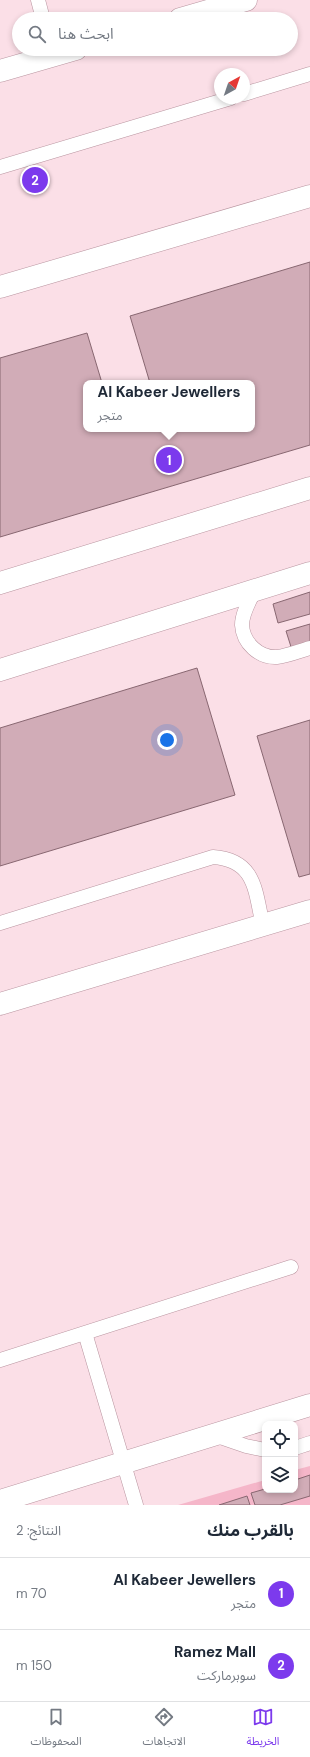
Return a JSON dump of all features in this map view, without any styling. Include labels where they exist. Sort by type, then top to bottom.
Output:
[{"type":"street","points":[[204,12],[246,0]]},
{"type":"street","points":[[0,71],[41,56]]},
{"type":"street","points":[[0,286],[310,196]]},
{"type":"street","points":[[0,583],[310,488]]},
{"type":"street","points":[[0,670],[310,573]]},
{"type":"street","points":[[0,1004],[263,926],[310,910]]},
{"type":"street","points":[[6,1501],[124,1462],[310,1405]]},
{"type":"lane","points":[[38,0],[41,12]]},
{"type":"lane","points":[[250,92],[310,74]]},
{"type":"lane","points":[[0,167],[214,103]]},
{"type":"lane","points":[[254,590],[244,612],[242,624],[245,637],[252,648],[263,655],[276,657],[310,648]]},
{"type":"lane","points":[[0,923],[213,857],[226,858],[238,863],[248,872],[254,885],[263,926]]},
{"type":"lane","points":[[0,1360],[291,1267]]},
{"type":"lane","points":[[85,1333],[136,1505]]},
{"type":"lane","points":[[214,1434],[246,1446],[262,1449]]},
{"type":"lane","points":[[298,1447],[310,1444]]},
{"type":"shaded area","points":[[0,0],[310,0],[310,1505],[0,1505]]},
{"type":"shaded area","points":[[310,1466],[310,1505],[178,1505],[262,1481],[262,1493],[298,1493],[298,1469]]},
{"type":"building","points":[[310,262],[310,445],[0,537],[0,358],[87,333],[101,380],[83,380],[83,432],[255,432],[255,380],[149,380],[130,316]]},
{"type":"building","points":[[310,592],[310,614],[278,623],[273,604]]},
{"type":"building","points":[[310,624],[310,644],[292,650],[286,631]]},
{"type":"building","points":[[197,668],[235,795],[0,866],[0,728]]},
{"type":"building","points":[[310,720],[310,874],[299,877],[257,736]]},
{"type":"building","points":[[310,1475],[310,1496],[280,1505],[255,1505],[251,1493],[262,1490],[262,1493],[298,1493],[298,1479]]},
{"type":"building","points":[[247,1496],[250,1505],[219,1505]]},
{"type":"place","name":"Ramez Mall","points":[[35,180]]},
{"type":"place","name":"Al Kabeer Jewellers","points":[[169,460]]}]
